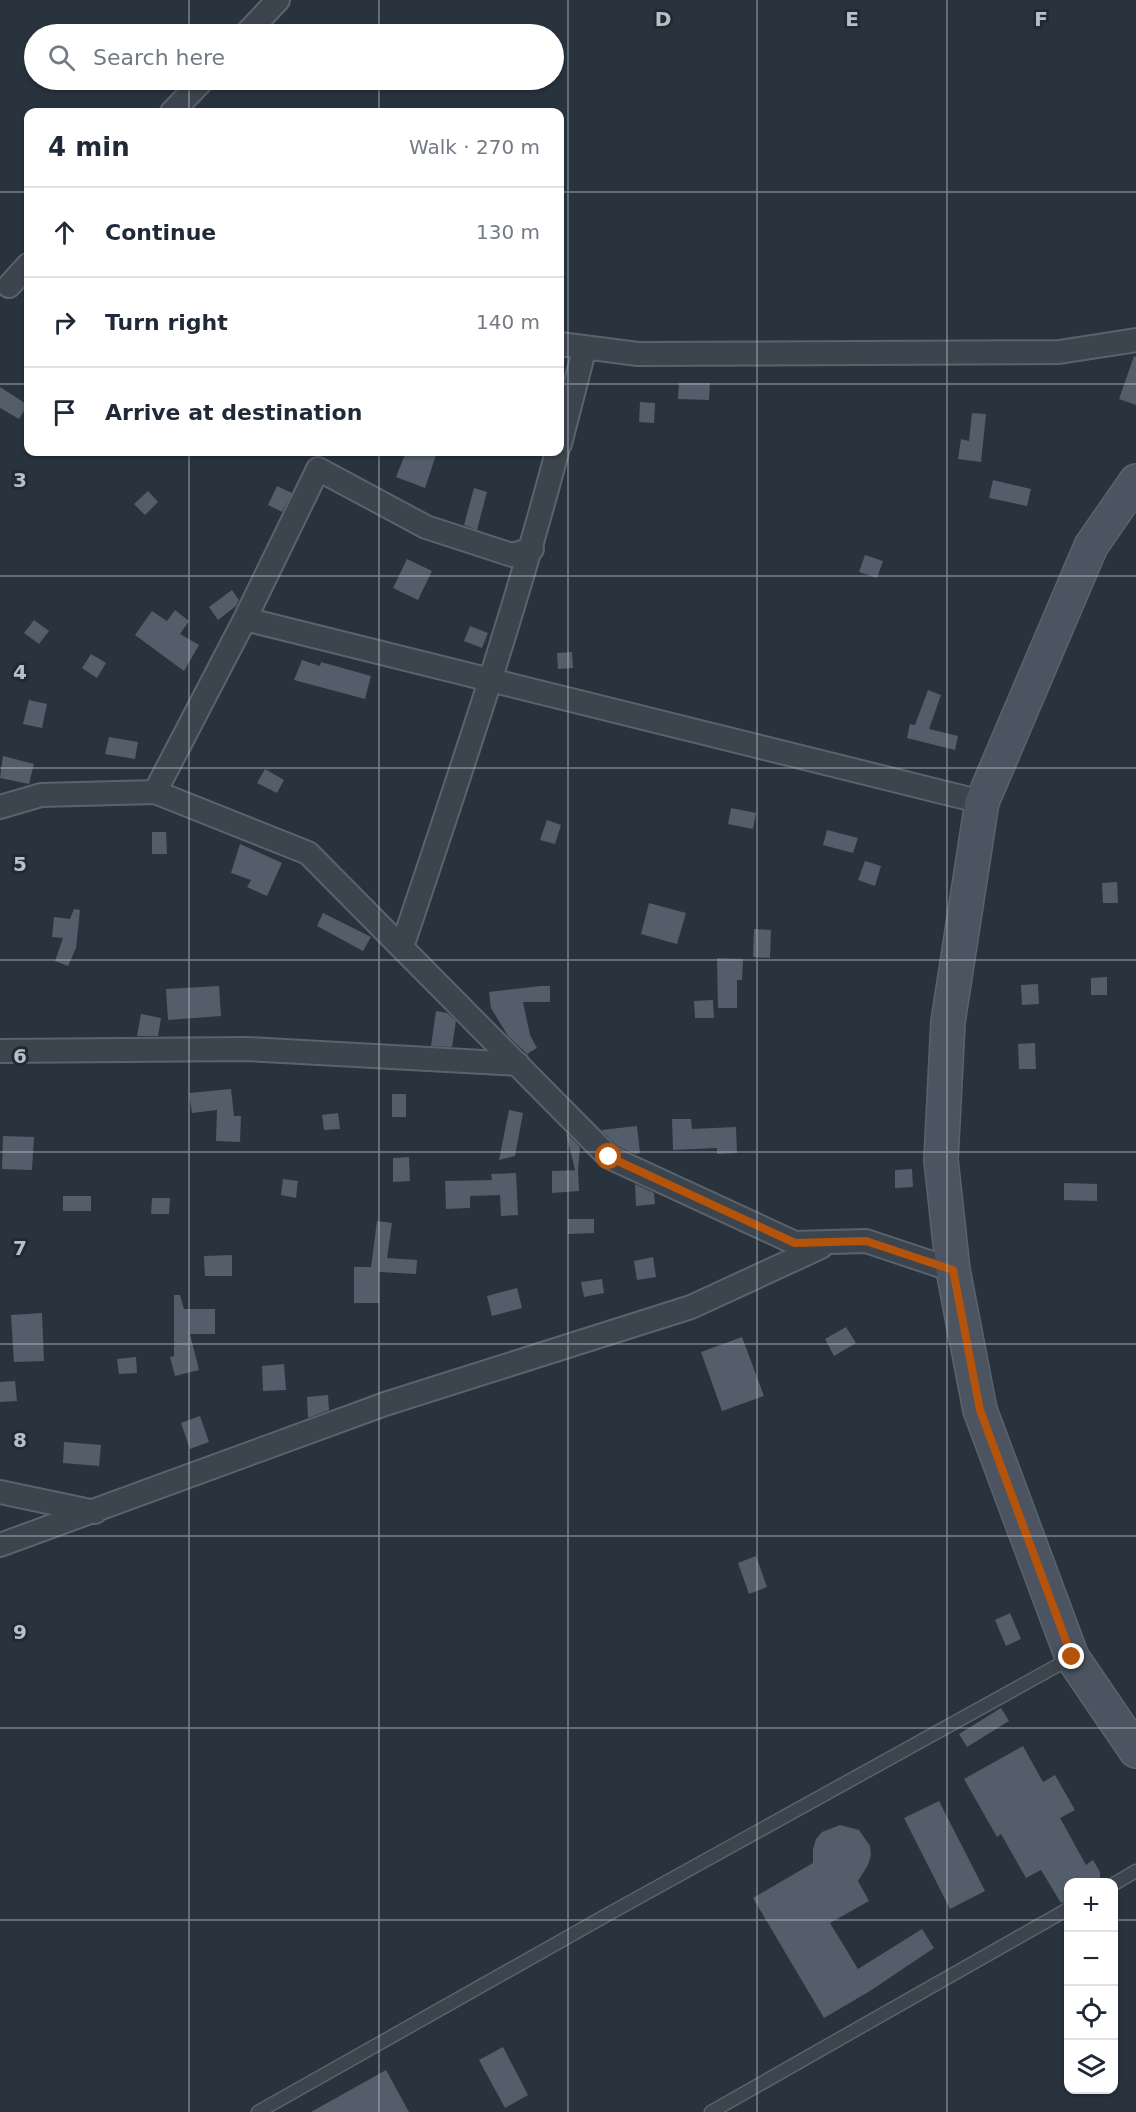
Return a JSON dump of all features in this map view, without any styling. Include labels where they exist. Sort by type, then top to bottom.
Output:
[{"type":"main road","points":[[1136,481],[1091,546],[982,802],[948,1022],[941,1160],[953,1270],[980,1410],[1072,1657],[1136,1751]]},
{"type":"street","points":[[255,24],[278,0]]},
{"type":"street","points":[[176,108],[193,90]]},
{"type":"street","points":[[24,269],[9,286],[24,288]]},
{"type":"street","points":[[564,344],[638,354],[1059,352],[1136,340]]},
{"type":"street","points":[[564,428],[585,347]]},
{"type":"street","points":[[402,947],[491,680],[532,549],[556,456]]},
{"type":"street","points":[[155,792],[245,620],[318,469],[426,527],[512,555],[532,549]]},
{"type":"street","points":[[245,620],[982,802]]},
{"type":"street","points":[[0,807],[41,795],[155,792],[308,853],[609,1157],[795,1243],[866,1241],[953,1270]]},
{"type":"street","points":[[0,1052],[247,1048],[518,1064]]},
{"type":"street","points":[[0,1545],[385,1404],[691,1307],[830,1242]]},
{"type":"street","points":[[0,1492],[95,1512]]},
{"type":"lane","points":[[258,2112],[1072,1657]]},
{"type":"lane","points":[[1118,1881],[1136,1871]]},
{"type":"lane","points":[[711,2112],[1064,1911]]},
{"type":"building","points":[[1134,356],[1136,357],[1136,405],[1119,399]]},
{"type":"building","points":[[679,383],[710,383],[709,400],[678,399]]},
{"type":"building","points":[[0,387],[24,402],[24,411],[19,419],[0,408]]},
{"type":"building","points":[[640,402],[655,403],[654,423],[639,422]]},
{"type":"building","points":[[972,413],[986,414],[981,462],[958,459],[961,439],[969,441]]},
{"type":"building","points":[[404,456],[436,456],[425,488],[396,477]]},
{"type":"building","points":[[993,480],[1031,489],[1027,506],[989,498]]},
{"type":"building","points":[[277,486],[292,493],[282,512],[268,505]]},
{"type":"building","points":[[474,488],[487,492],[477,530],[464,525]]},
{"type":"building","points":[[148,491],[158,502],[145,515],[134,504]]},
{"type":"building","points":[[865,555],[883,561],[877,578],[859,572]]},
{"type":"building","points":[[407,559],[432,571],[418,600],[393,588]]},
{"type":"building","points":[[232,590],[239,600],[236,606],[218,620],[209,607]]},
{"type":"building","points":[[175,610],[189,621],[180,634],[199,645],[184,671],[135,635],[152,611],[167,621]]},
{"type":"building","points":[[34,620],[49,631],[39,644],[24,633]]},
{"type":"building","points":[[470,626],[488,633],[482,648],[464,641]]},
{"type":"building","points":[[572,652],[573,668],[558,669],[557,653]]},
{"type":"building","points":[[91,654],[106,663],[97,678],[82,668]]},
{"type":"building","points":[[302,660],[320,666],[321,662],[371,676],[365,699],[294,680]]},
{"type":"building","points":[[928,690],[941,695],[929,729],[958,736],[955,750],[907,738],[910,724],[915,725]]},
{"type":"building","points":[[29,700],[47,704],[42,728],[23,724]]},
{"type":"building","points":[[109,737],[138,742],[135,759],[105,754]]},
{"type":"building","points":[[3,756],[34,764],[29,784],[0,778]]},
{"type":"building","points":[[265,769],[284,780],[277,793],[257,783]]},
{"type":"building","points":[[731,808],[756,813],[753,829],[728,824]]},
{"type":"building","points":[[547,820],[561,825],[555,844],[540,840]]},
{"type":"building","points":[[827,830],[858,838],[853,853],[823,845]]},
{"type":"building","points":[[152,832],[166,832],[167,854],[152,854]]},
{"type":"building","points":[[240,844],[282,863],[267,896],[247,887],[251,880],[231,873]]},
{"type":"building","points":[[865,861],[881,866],[875,886],[858,880]]},
{"type":"building","points":[[1117,882],[1118,903],[1103,903],[1102,883]]},
{"type":"building","points":[[649,903],[686,913],[677,944],[641,934]]},
{"type":"building","points":[[74,909],[80,910],[76,948],[68,966],[55,961],[63,938],[52,937],[54,917],[70,919]]},
{"type":"building","points":[[323,913],[371,937],[363,951],[317,926]]},
{"type":"building","points":[[754,929],[771,930],[770,958],[753,957]]},
{"type":"building","points":[[717,958],[743,959],[742,980],[737,980],[737,1008],[718,1008]]},
{"type":"building","points":[[1107,977],[1107,995],[1091,995],[1091,978]]},
{"type":"building","points":[[1038,984],[1039,1004],[1022,1005],[1021,985]]},
{"type":"building","points":[[219,986],[221,1016],[168,1020],[166,989]]},
{"type":"building","points":[[550,986],[550,1002],[523,1002],[530,1035],[537,1048],[527,1054],[508,1036],[491,1008],[489,992]]},
{"type":"building","points":[[713,1000],[714,1018],[695,1018],[694,1001]]},
{"type":"building","points":[[436,1011],[447,1013],[456,1021],[452,1047],[431,1046]]},
{"type":"building","points":[[141,1014],[161,1018],[158,1036],[137,1036]]},
{"type":"building","points":[[1035,1043],[1036,1069],[1019,1069],[1018,1044]]},
{"type":"building","points":[[231,1089],[234,1116],[241,1116],[240,1142],[216,1141],[217,1110],[192,1113],[189,1093]]},
{"type":"building","points":[[392,1094],[406,1094],[406,1117],[392,1117]]},
{"type":"building","points":[[509,1110],[523,1113],[515,1156],[499,1160]]},
{"type":"building","points":[[338,1113],[340,1129],[324,1130],[322,1115]]},
{"type":"building","points":[[672,1119],[691,1119],[692,1129],[736,1127],[737,1153],[717,1154],[717,1148],[673,1150]]},
{"type":"building","points":[[637,1126],[640,1153],[635,1154],[617,1146],[601,1130]]},
{"type":"building","points":[[566,1133],[580,1147],[578,1170],[575,1170]]},
{"type":"building","points":[[3,1136],[34,1137],[32,1170],[2,1169]]},
{"type":"building","points":[[409,1157],[410,1181],[393,1182],[393,1158]]},
{"type":"building","points":[[912,1169],[913,1187],[895,1188],[895,1170]]},
{"type":"building","points":[[578,1170],[579,1191],[552,1193],[552,1171]]},
{"type":"building","points":[[516,1173],[518,1215],[501,1216],[500,1195],[470,1196],[470,1208],[446,1209],[445,1181],[492,1180],[491,1174]]},
{"type":"building","points":[[283,1179],[298,1181],[296,1198],[281,1195]]},
{"type":"building","points":[[1064,1183],[1097,1184],[1097,1201],[1064,1200]]},
{"type":"building","points":[[635,1184],[654,1193],[655,1204],[636,1206]]},
{"type":"building","points":[[63,1196],[91,1196],[91,1211],[63,1211]]},
{"type":"building","points":[[152,1198],[170,1198],[169,1214],[151,1214]]},
{"type":"building","points":[[568,1219],[594,1219],[594,1233],[568,1234]]},
{"type":"building","points":[[377,1221],[392,1223],[387,1258],[417,1260],[416,1274],[379,1272],[379,1303],[354,1303],[354,1267],[371,1267]]},
{"type":"building","points":[[232,1255],[232,1276],[205,1276],[204,1256]]},
{"type":"building","points":[[653,1257],[656,1277],[637,1280],[634,1261]]},
{"type":"building","points":[[602,1279],[604,1293],[584,1297],[581,1282]]},
{"type":"building","points":[[517,1288],[522,1308],[492,1316],[487,1296]]},
{"type":"building","points":[[174,1295],[180,1295],[184,1309],[215,1309],[215,1334],[190,1334],[199,1370],[175,1376],[170,1357],[174,1356]]},
{"type":"building","points":[[42,1313],[44,1361],[14,1362],[11,1315]]},
{"type":"building","points":[[846,1327],[856,1343],[834,1356],[825,1339]]},
{"type":"building","points":[[742,1337],[764,1396],[722,1411],[701,1352]]},
{"type":"building","points":[[136,1357],[137,1373],[119,1374],[117,1359]]},
{"type":"building","points":[[284,1364],[286,1390],[263,1391],[262,1366]]},
{"type":"building","points":[[15,1381],[17,1401],[0,1402],[0,1382]]},
{"type":"building","points":[[328,1395],[329,1410],[308,1418],[307,1397]]},
{"type":"building","points":[[200,1416],[209,1442],[190,1449],[181,1423]]},
{"type":"building","points":[[64,1442],[101,1445],[99,1466],[63,1463]]},
{"type":"building","points":[[756,1556],[767,1587],[749,1594],[738,1563]]},
{"type":"building","points":[[1010,1613],[1021,1639],[1006,1646],[995,1620]]},
{"type":"building","points":[[1001,1708],[1009,1721],[967,1747],[959,1734]]},
{"type":"building","points":[[1023,1746],[1043,1782],[1055,1775],[1075,1810],[1060,1818],[1086,1865],[1093,1860],[1100,1872],[1100,1878],[1064,1878],[1064,1902],[1061,1903],[1041,1870],[1026,1878],[1001,1834],[997,1837],[964,1779]]},
{"type":"building","points":[[939,1801],[985,1891],[950,1909],[904,1818]]},
{"type":"building","points":[[840,1825],[859,1830],[870,1846],[871,1855],[868,1865],[858,1881],[869,1901],[830,1923],[858,1969],[922,1929],[934,1948],[870,1991],[824,2018],[753,1898],[813,1863],[816,1839],[822,1832]]},
{"type":"building","points":[[503,2047],[528,2095],[505,2108],[479,2060]]},
{"type":"building","points":[[386,2070],[409,2112],[311,2112]]},
{"type":"route","points":[[609,1157],[795,1243],[866,1241],[953,1270],[980,1410],[1072,1657]]}]
